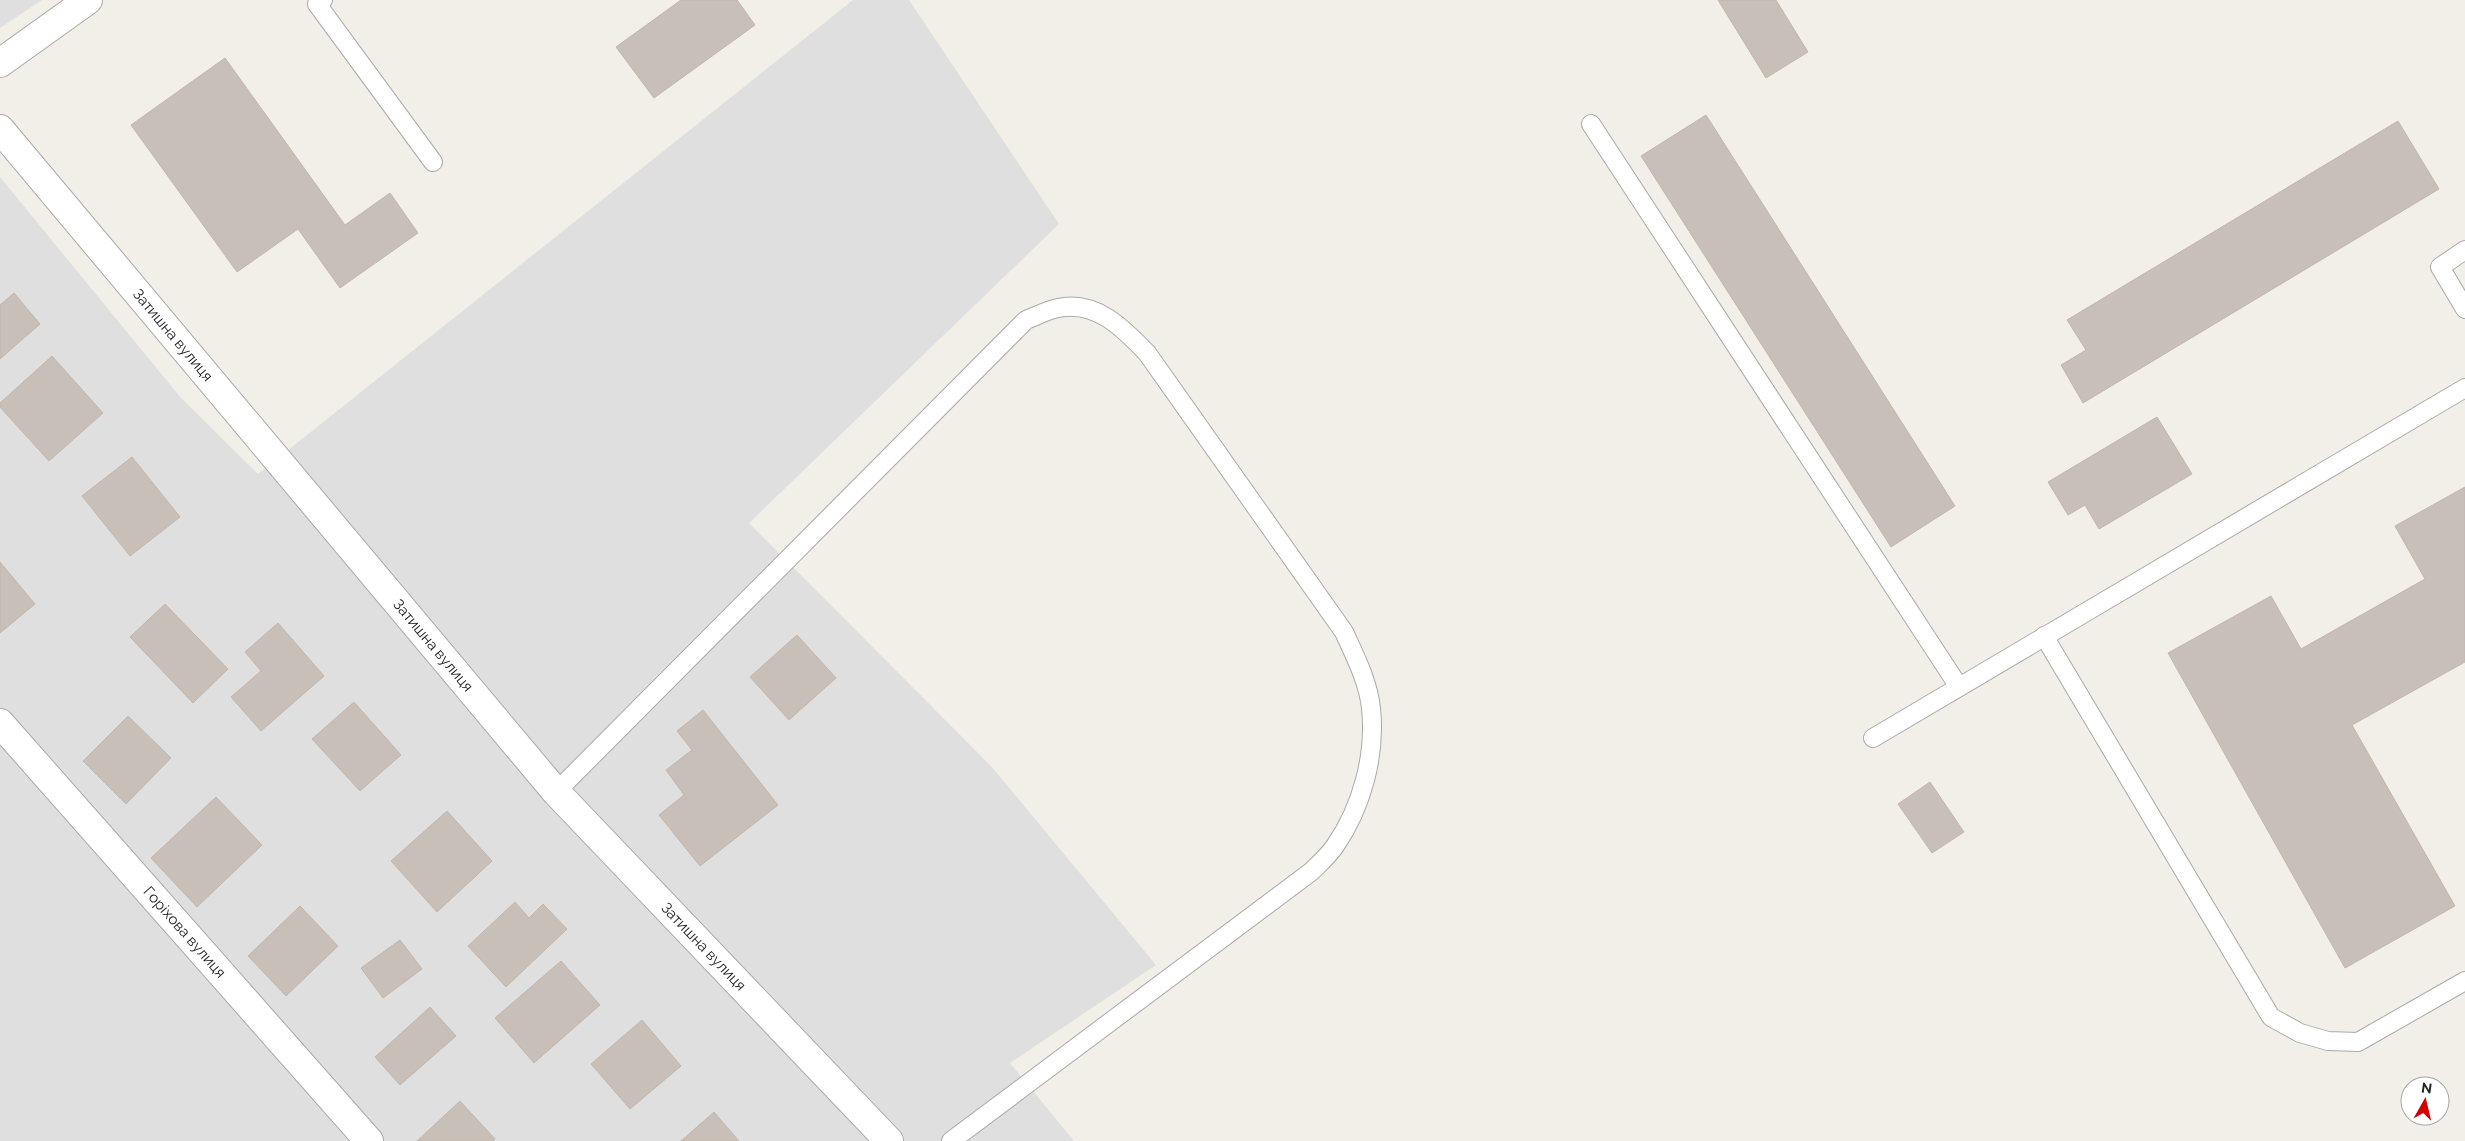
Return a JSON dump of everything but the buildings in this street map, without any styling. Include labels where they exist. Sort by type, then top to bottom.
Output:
[{"type":"street","points":[[0,63],[88,0]]},
{"type":"street","name":"Затишна вулиця","points":[[0,129],[556,792],[889,1141]]},
{"type":"street","name":"Горіхова вулиця","points":[[0,723],[369,1141]]},
{"type":"lane","points":[[323,0],[317,4],[433,162]]},
{"type":"lane","points":[[1591,124],[1959,687]]},
{"type":"lane","points":[[2465,250],[2440,267],[2465,309]]},
{"type":"lane","points":[[556,792],[1026,320],[1059,308],[1089,308],[1119,324],[1147,353],[1344,632],[1360,668],[1371,707],[1370,747],[1364,783],[1352,818],[1334,847],[1312,871],[951,1141]]},
{"type":"lane","points":[[1873,738],[2465,388]]},
{"type":"lane","points":[[2044,636],[2271,1018],[2300,1033],[2328,1042],[2358,1042],[2465,980]]},
{"type":"shaded area","points":[[0,0],[42,0],[0,28]]},
{"type":"shaded area","points":[[853,0],[909,0],[1059,224],[749,523],[992,767],[1156,965],[1010,1063],[1074,1141],[0,1141],[0,177],[181,398],[258,474]]}]
